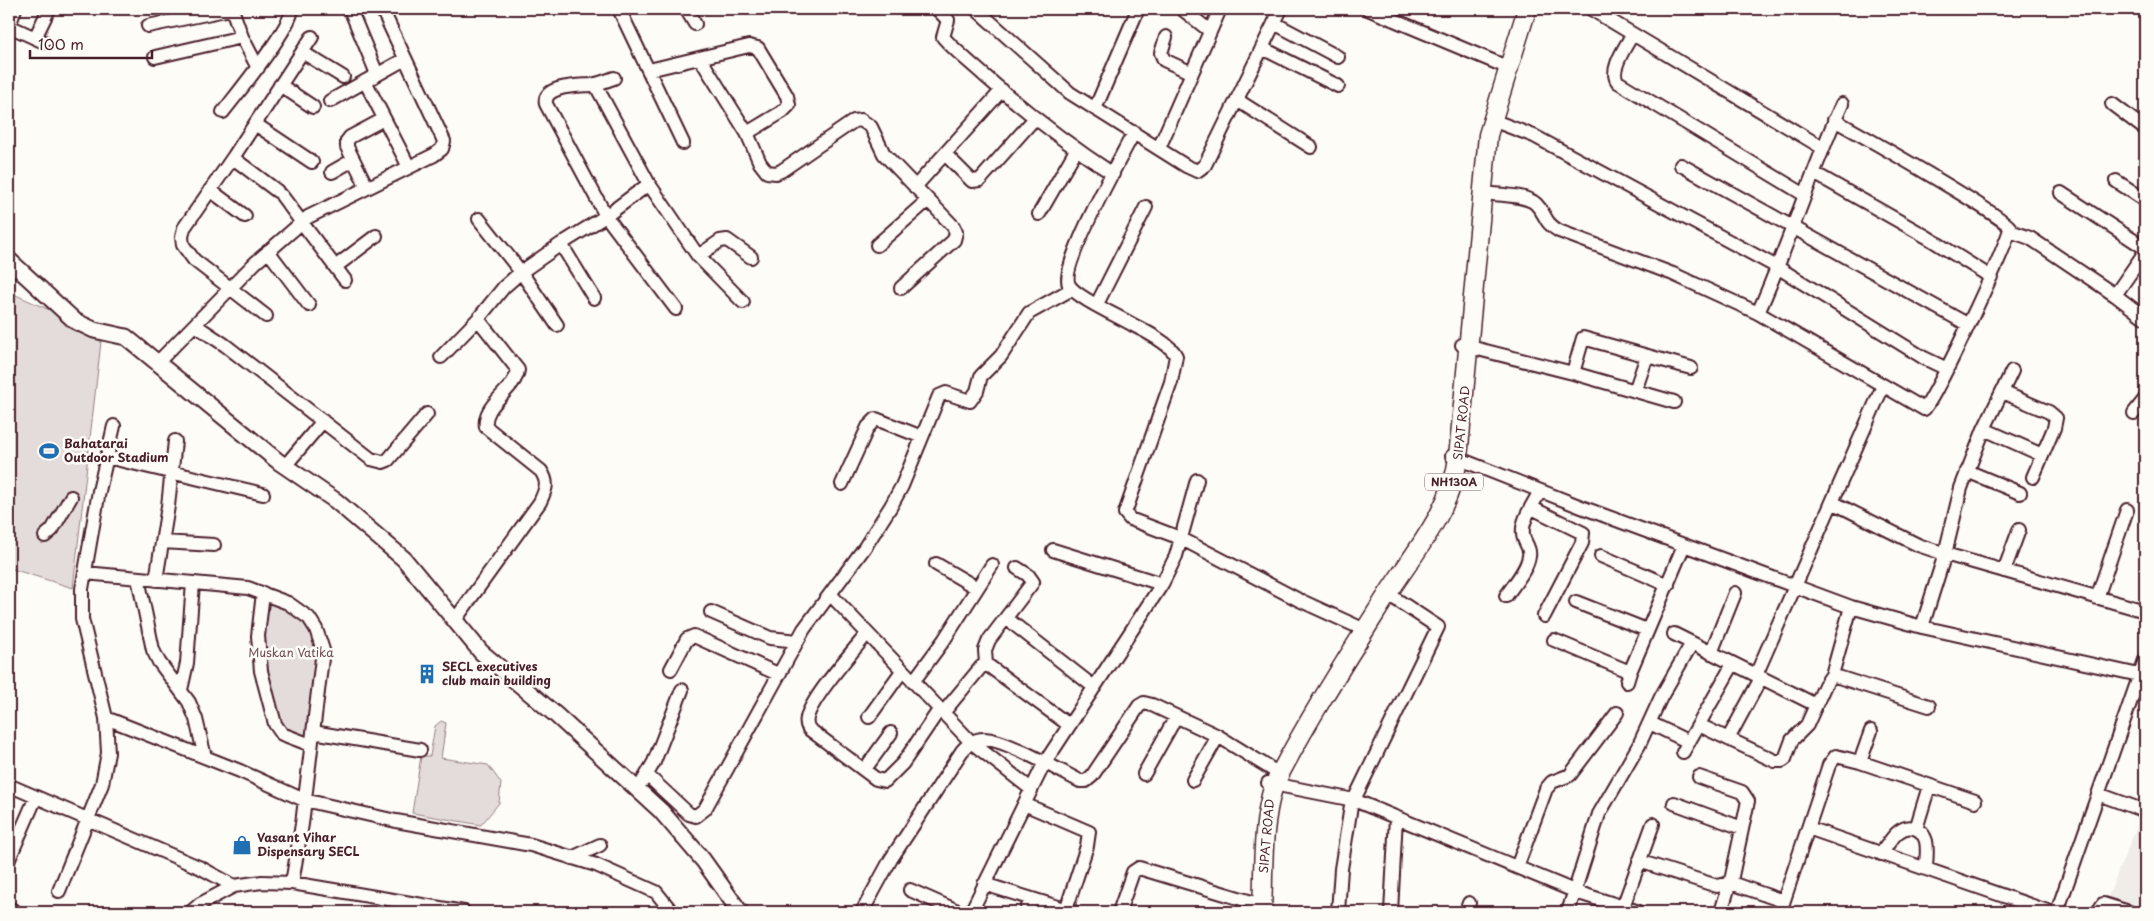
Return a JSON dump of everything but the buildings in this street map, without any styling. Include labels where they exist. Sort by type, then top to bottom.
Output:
[{"type":"highway","name":"SIPAT ROAD","points":[[1466,346],[1474,186],[1488,110],[1520,9]]},
{"type":"highway","name":"SIPAT ROAD","points":[[1257,909],[1262,798],[1336,660],[1388,594],[1433,526],[1454,482],[1488,135],[1527,9]]},
{"type":"highway","name":"SIPAT ROAD","points":[[1362,629],[1433,511],[1455,457]]},
{"type":"main road","points":[[9,260],[75,321],[94,330],[126,338],[285,466],[336,500],[404,559],[481,652],[556,715],[661,811],[703,860],[740,912]]},
{"type":"street","points":[[15,9],[9,26],[40,40],[49,9]]},
{"type":"street","points":[[223,112],[258,68],[287,23],[292,9]]},
{"type":"street","points":[[350,9],[377,74]]},
{"type":"street","points":[[157,363],[231,288],[308,216],[440,152],[444,141],[382,9]]},
{"type":"street","points":[[619,9],[684,143]]},
{"type":"street","points":[[939,9],[948,20],[943,34],[945,38],[1035,118],[1076,150],[1113,174]]},
{"type":"street","points":[[976,9],[1070,93],[1194,170],[1202,169],[1281,9]]},
{"type":"street","points":[[1095,110],[1138,9]]},
{"type":"street","points":[[1182,9],[1210,31]]},
{"type":"street","points":[[1159,148],[1220,9]]},
{"type":"street","points":[[1368,9],[1394,14],[1502,65]]},
{"type":"street","points":[[1592,9],[1632,35],[1823,148]]},
{"type":"street","points":[[148,26],[235,10],[242,37],[258,68]]},
{"type":"street","points":[[688,10],[695,24]]},
{"type":"street","points":[[1274,23],[1338,58]]},
{"type":"street","points":[[1632,35],[1614,71],[1618,82],[1805,194]]},
{"type":"street","points":[[155,57],[242,37]]},
{"type":"street","points":[[266,316],[194,260],[183,245],[182,237],[184,228],[233,158],[312,37]]},
{"type":"street","points":[[1166,37],[1161,53],[1164,60],[1192,73]]},
{"type":"street","points":[[648,70],[749,46],[758,48],[787,96],[789,105],[786,110],[747,133]]},
{"type":"street","points":[[1262,48],[1338,86]]},
{"type":"street","points":[[302,52],[343,77]]},
{"type":"street","points":[[700,58],[747,133],[763,169],[767,172],[776,173],[854,121],[860,120],[871,127],[884,154],[952,226],[956,236],[950,244],[901,288]]},
{"type":"street","points":[[330,101],[405,59]]},
{"type":"street","points":[[614,78],[595,84],[564,86],[548,94],[545,100],[606,216],[676,309]]},
{"type":"street","points":[[365,81],[408,167]]},
{"type":"street","points":[[595,84],[649,184],[698,256],[743,302]]},
{"type":"street","points":[[280,85],[312,107]]},
{"type":"street","points":[[915,187],[1002,90]]},
{"type":"street","points":[[1237,100],[1311,146]]},
{"type":"street","points":[[1758,313],[1794,228],[1805,194],[1842,104]]},
{"type":"street","points":[[2112,104],[2145,129]]},
{"type":"street","points":[[945,154],[972,180],[980,180],[1035,118]]},
{"type":"street","points":[[367,187],[347,147],[347,141],[350,137],[384,120]]},
{"type":"street","points":[[1492,120],[1534,136],[1777,266],[1924,358],[1947,370]]},
{"type":"street","points":[[1482,193],[1530,200],[1538,206],[1549,224],[1559,231],[1673,274],[1758,313],[1924,409],[1947,370],[1967,324],[1991,277],[2010,231],[2006,222],[1834,120]]},
{"type":"street","points":[[255,124],[312,162]]},
{"type":"street","points":[[1134,132],[1073,254],[1067,277],[1072,289],[1170,347],[1176,356],[1171,382],[1125,509],[1126,513],[1130,518],[1180,538],[1297,599],[1362,629]]},
{"type":"street","points":[[1040,214],[1076,150]]},
{"type":"street","points":[[233,158],[280,194],[345,280]]},
{"type":"street","points":[[332,172],[353,160]]},
{"type":"street","points":[[1681,165],[1967,324]]},
{"type":"street","points":[[1814,173],[1991,277]]},
{"type":"street","points":[[2116,181],[2145,200]]},
{"type":"street","points":[[441,357],[478,319],[504,286],[521,272],[606,216],[649,184]]},
{"type":"street","points":[[210,190],[245,216]]},
{"type":"street","points":[[2061,192],[2145,248]]},
{"type":"street","points":[[878,246],[928,200]]},
{"type":"street","points":[[1097,304],[1146,207]]},
{"type":"street","points":[[479,219],[521,272],[557,325]]},
{"type":"street","points":[[2010,231],[2030,238],[2145,318]]},
{"type":"street","points":[[335,267],[376,236]]},
{"type":"street","points":[[698,256],[720,241],[727,240],[752,257]]},
{"type":"street","points":[[561,244],[594,298]]},
{"type":"street","points":[[268,252],[309,304]]},
{"type":"street","points":[[2115,296],[2145,252]]},
{"type":"street","points":[[647,776],[689,814],[696,816],[705,809],[796,641],[869,541],[892,506],[902,486],[938,396],[946,393],[970,401],[977,391],[982,376],[1001,356],[1030,313],[1038,306],[1072,289]]},
{"type":"street","points":[[455,620],[540,502],[547,485],[542,471],[486,427],[488,414],[516,378],[518,370],[478,319]]},
{"type":"street","points":[[194,325],[226,345],[371,459],[382,462],[394,454],[427,414]]},
{"type":"street","points":[[1573,373],[1583,338],[1691,368]]},
{"type":"street","points":[[1466,346],[1573,373],[1674,402]]},
{"type":"street","points":[[1635,391],[1647,356]]},
{"type":"street","points":[[1922,626],[1945,554],[1961,488],[1984,429],[2012,370]]},
{"type":"street","points":[[1728,739],[1758,677],[1794,585],[1883,386]]},
{"type":"street","points":[[2002,392],[2049,412],[2056,418],[2054,428],[2033,476]]},
{"type":"street","points":[[2134,413],[2145,399]]},
{"type":"street","points":[[842,484],[868,428],[876,419],[922,437]]},
{"type":"street","points":[[285,466],[323,421]]},
{"type":"street","points":[[59,891],[102,784],[108,753],[106,718],[82,619],[85,573],[114,426]]},
{"type":"street","points":[[1984,429],[2042,455]]},
{"type":"street","points":[[156,580],[175,441]]},
{"type":"street","points":[[107,457],[263,494]]},
{"type":"street","points":[[1455,457],[1540,491],[1851,607],[1922,626],[2140,675]]},
{"type":"street","points":[[1967,471],[2020,493]]},
{"type":"street","points":[[971,912],[1044,764],[1162,584],[1176,556],[1197,480]]},
{"type":"street","points":[[1506,596],[1523,570],[1529,556],[1522,534],[1540,491]]},
{"type":"street","points":[[46,536],[52,530],[72,498]]},
{"type":"street","points":[[1832,502],[1918,545],[2145,611]]},
{"type":"street","points":[[1532,508],[1583,533],[1582,543],[1544,616]]},
{"type":"street","points":[[2097,598],[2127,510]]},
{"type":"street","points":[[2004,571],[2019,530]]},
{"type":"street","points":[[162,542],[214,545]]},
{"type":"street","points":[[1554,640],[1629,677],[1684,545]]},
{"type":"street","points":[[1053,550],[1162,584]]},
{"type":"street","points":[[1601,556],[1668,585]]},
{"type":"street","points":[[936,564],[978,588]]},
{"type":"street","points":[[913,682],[944,640],[992,565]]},
{"type":"street","points":[[986,664],[986,646],[1033,582],[1028,575],[1017,568]]},
{"type":"street","points":[[85,573],[248,588],[288,603],[309,618],[318,634],[323,650],[302,824],[292,884]]},
{"type":"street","points":[[138,578],[153,650],[159,662],[189,702],[196,719],[205,757]]},
{"type":"street","points":[[181,690],[187,663],[193,583]]},
{"type":"street","points":[[263,593],[258,636],[260,671],[275,724],[282,734],[420,750]]},
{"type":"street","points":[[1711,652],[1736,593]]},
{"type":"street","points":[[830,594],[971,742],[1032,789]]},
{"type":"street","points":[[1338,912],[1341,869],[1351,806],[1438,627],[1388,594]]},
{"type":"street","points":[[1576,602],[1647,630]]},
{"type":"street","points":[[1698,725],[1775,760],[1782,761],[1785,759],[1792,740],[1807,725],[1825,685],[1832,675],[1851,607]]},
{"type":"street","points":[[711,612],[770,638],[796,641]]},
{"type":"street","points":[[1006,618],[1094,687]]},
{"type":"street","points":[[867,634],[827,684],[809,711],[807,722],[809,729],[815,734],[878,780],[885,781],[902,763],[941,712],[980,666],[986,664]]},
{"type":"street","points":[[1674,634],[1816,706]]},
{"type":"street","points":[[671,669],[687,639],[694,636],[778,674]]},
{"type":"street","points":[[1568,912],[1600,814],[1650,723],[1661,697],[1692,643]]},
{"type":"street","points":[[2057,912],[2145,660]]},
{"type":"street","points":[[986,664],[1070,724]]},
{"type":"street","points":[[1650,723],[1686,747],[1733,664]]},
{"type":"street","points":[[869,717],[902,671]]},
{"type":"street","points":[[1832,675],[1929,706]]},
{"type":"street","points":[[636,789],[647,776],[682,690]]},
{"type":"street","points":[[862,912],[891,859],[962,751],[971,742],[984,739],[997,741],[1044,764],[1086,781],[1092,776],[1142,704],[1152,705],[1218,736],[1271,779],[1354,800],[1576,891],[1639,912]]},
{"type":"street","points":[[1517,867],[1546,789],[1552,782],[1570,774],[1617,713]]},
{"type":"street","points":[[1144,774],[1176,717]]},
{"type":"street","points":[[106,718],[205,757],[304,800],[396,821],[531,844],[572,858],[642,884],[656,892],[672,912]]},
{"type":"street","points":[[1860,762],[1871,731]]},
{"type":"street","points":[[865,769],[891,733]]},
{"type":"street","points":[[1193,780],[1218,736]]},
{"type":"street","points":[[1639,861],[1717,886],[1731,883],[1782,907],[1832,760],[1836,756],[1860,762],[1975,802]]},
{"type":"street","points":[[1699,777],[1742,792],[1746,796],[1747,809],[1731,883],[1721,912]]},
{"type":"street","points":[[1916,829],[1929,786]]},
{"type":"street","points":[[13,787],[200,868],[234,886]]},
{"type":"street","points":[[2098,794],[2145,811]]},
{"type":"street","points":[[9,859],[36,797]]},
{"type":"street","points":[[1674,802],[1742,828]]},
{"type":"street","points":[[984,884],[1070,911],[1089,832],[1024,804]]},
{"type":"street","points":[[1391,912],[1396,817]]},
{"type":"street","points":[[1622,907],[1653,824]]},
{"type":"street","points":[[1808,828],[2050,912]]},
{"type":"street","points":[[1881,854],[1893,837],[1901,830],[1916,829],[1920,831],[1926,841],[1926,870]]},
{"type":"street","points":[[572,858],[600,845]]},
{"type":"street","points":[[1119,912],[1133,872],[1140,868],[1257,909]]},
{"type":"street","points":[[191,912],[200,904],[234,886],[262,882],[292,884],[425,909],[464,912]]},
{"type":"street","points":[[910,890],[960,912]]},
{"type":"street","points":[[1026,912],[1031,899]]},
{"type":"street","points":[[2098,912],[2103,904],[2130,912]]},
{"type":"street","points":[[9,908],[16,912]]},
{"type":"shaded area","points":[[2140,819],[2145,821],[2145,912],[2107,899]]},
{"type":"green space","name":"Bahatarai Outdoor Stadium","points":[[9,292],[102,333],[73,588],[9,568]]},
{"type":"green space","name":"Muskan Vatika","points":[[264,595],[288,603],[320,640],[311,745],[282,734],[261,671]]},
{"type":"green space","points":[[441,721],[446,723],[441,758],[488,765],[501,783],[499,803],[481,825],[412,813],[421,756],[430,756],[435,726]]},
{"type":"place","name":"Bahatarai Outdoor Stadium","points":[[49,451]]},
{"type":"place","name":"SECL executives club main building","points":[[427,674]]},
{"type":"place","name":"Vasant Vihar Dispensary SECL","points":[[242,845]]}]
